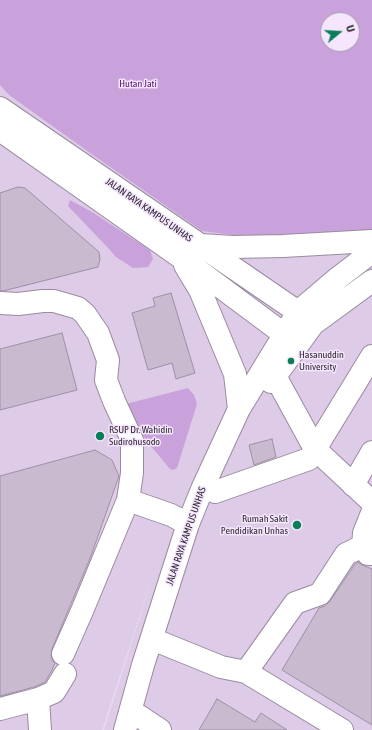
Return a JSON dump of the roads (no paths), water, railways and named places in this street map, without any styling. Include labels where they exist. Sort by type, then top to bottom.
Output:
[{"type":"street","name":"JALAN RAYA KAMPUS UNHAS","points":[[0,108],[306,318]]},
{"type":"street","name":"JALAN RAYA KAMPUS UNHAS","points":[[0,130],[179,256],[292,339]]},
{"type":"street","points":[[198,244],[233,247],[372,241]]},
{"type":"street","name":"JALAN RAYA KAMPUS UNHAS","points":[[133,725],[162,643],[203,487],[239,409],[306,318],[338,278],[372,252]]},
{"type":"street","points":[[179,256],[200,290],[228,356],[235,374],[239,409]]},
{"type":"street","name":"JALAN RAYA KAMPUS UNHAS","points":[[306,318],[372,281]]},
{"type":"street","points":[[0,303],[18,304],[54,301],[78,308],[85,314],[98,333],[108,360],[106,380],[132,440],[132,473],[128,500],[82,611],[54,692],[38,699],[0,708]]},
{"type":"street","name":"JALAN RAYA KAMPUS UNHAS","points":[[133,725],[143,665],[195,518],[215,492],[250,418],[275,376],[292,339]]},
{"type":"street","points":[[215,492],[312,454],[372,356]]},
{"type":"street","points":[[275,376],[312,454],[372,510]]},
{"type":"street","points":[[353,485],[372,452]]},
{"type":"street","points":[[312,454],[353,485],[372,510]]},
{"type":"street","points":[[128,500],[171,515],[195,518]]},
{"type":"street","points":[[246,672],[295,603],[320,594],[346,554],[367,550],[364,533],[372,510]]},
{"type":"street","points":[[162,643],[221,667],[246,672],[342,730]]},
{"type":"street","points":[[38,699],[40,730]]},
{"type":"street","points":[[133,725],[160,730]]},
{"type":"place","name":"Hasanuddin University","points":[[291,361]]},
{"type":"place","name":"RSUP Dr. Wahidin Sudirohusodo","points":[[100,436]]},
{"type":"place","name":"Rumah Sakit Pendidikan Unhas","points":[[297,525]]},
{"type":"park label","name":"Hutan Jati","points":[[138,84]]}]
